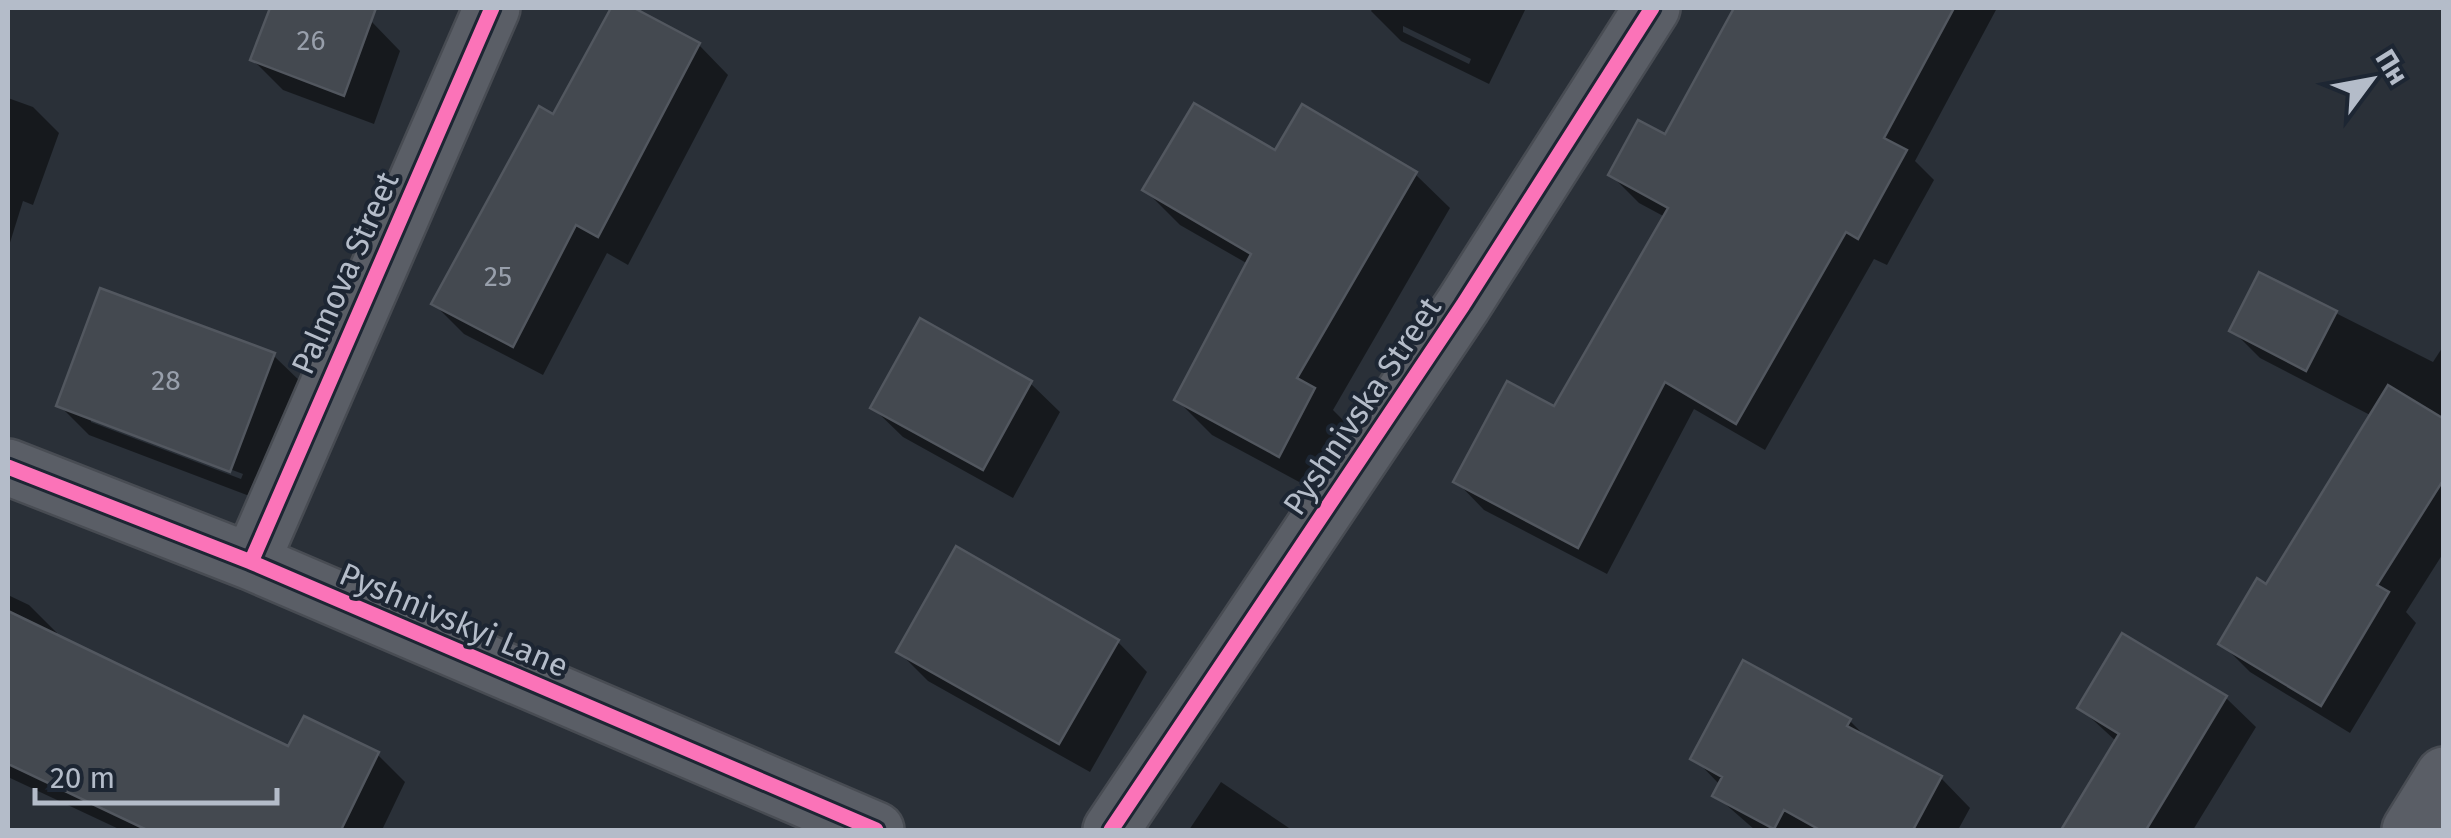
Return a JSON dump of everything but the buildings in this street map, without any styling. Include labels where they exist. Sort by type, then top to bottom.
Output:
[{"type":"street","name":"Palmova Street","points":[[251,562],[492,8]]},
{"type":"street","name":"Pyshnivska Street","points":[[1112,830],[1462,305],[1652,8]]},
{"type":"street","name":"Pyshnivskyi Lane","points":[[8,467],[251,562],[876,830]]},
{"type":"street","points":[[2410,830],[2444,775]]},
{"type":"cycle path","points":[[251,562],[492,8]]},
{"type":"cycle path","points":[[1111,830],[1463,305],[1652,8]]},
{"type":"cycle path","points":[[8,467],[251,562],[876,830]]}]
